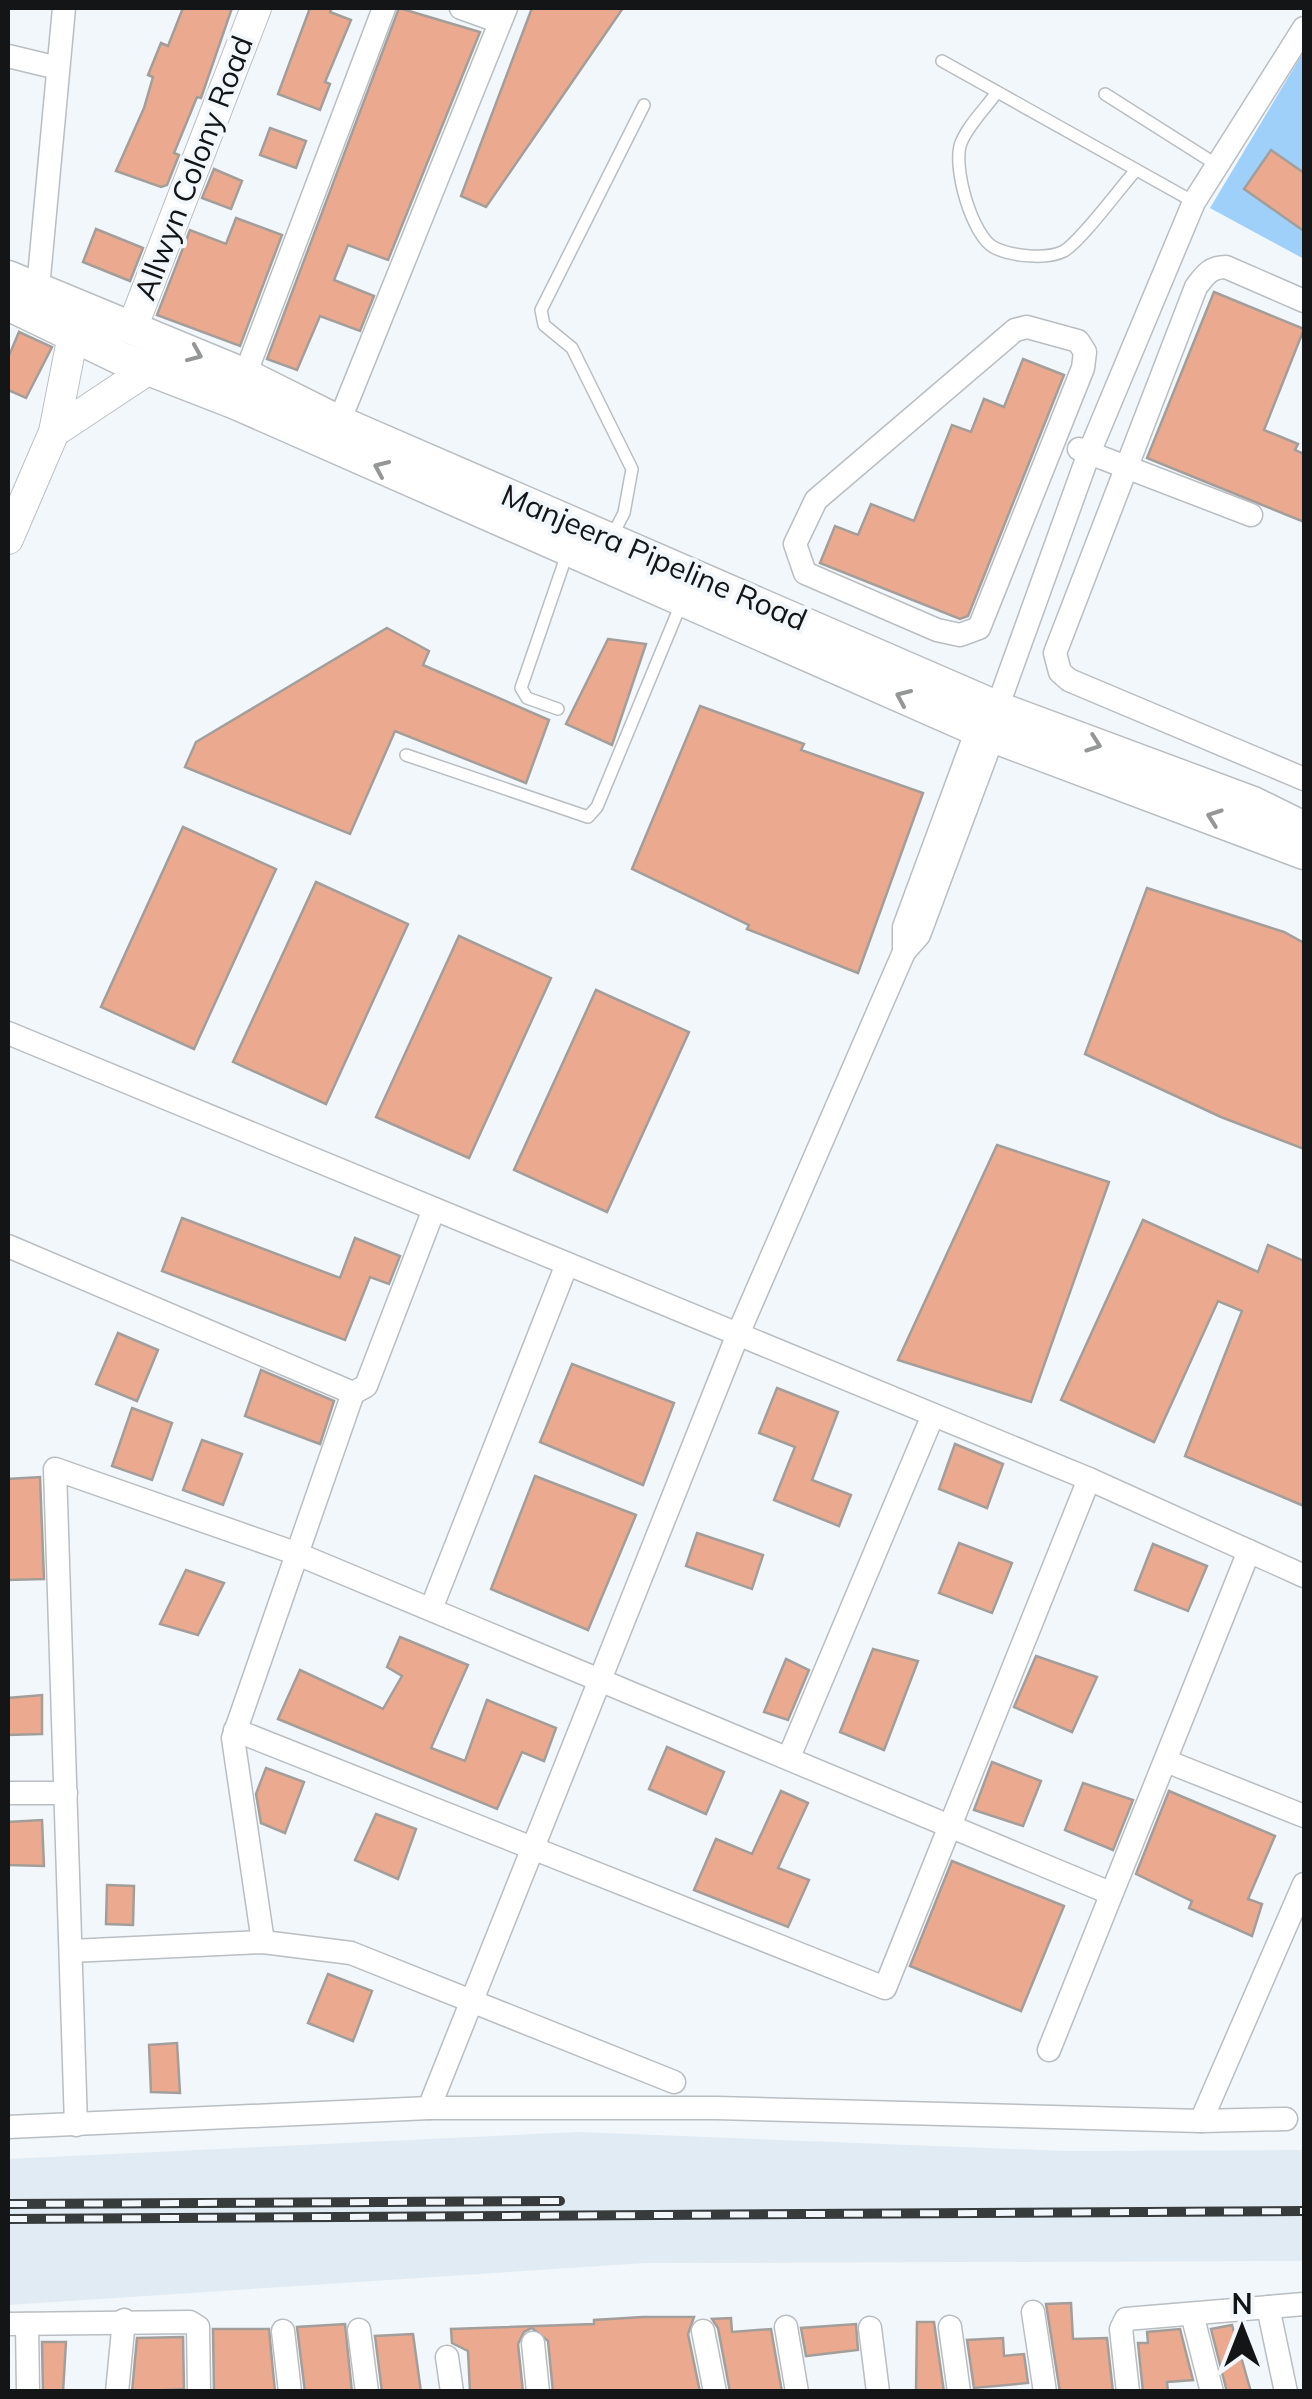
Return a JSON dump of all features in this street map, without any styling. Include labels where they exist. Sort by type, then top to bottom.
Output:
[{"type":"main road","name":"Manjeera Pipeline Road","points":[[23,283],[245,375],[339,422],[568,550],[682,600],[992,715],[1253,803],[1295,837]]},
{"type":"main road","name":"Manjeera Pipeline Road","points":[[8,304],[149,369],[456,487],[610,540],[992,715]]},
{"type":"street","points":[[23,283],[64,8]]},
{"type":"street","name":"Allwyn Colony Road","points":[[132,328],[256,8]]},
{"type":"street","points":[[245,375],[384,8]]},
{"type":"street","points":[[339,422],[503,15],[461,8]]},
{"type":"street","points":[[429,2108],[738,1334],[904,952],[919,935],[992,715],[1090,453],[1194,202],[1304,28]]},
{"type":"street","points":[[8,56],[58,68]]},
{"type":"street","points":[[1304,301],[1226,267],[1215,267],[1196,288],[1056,652],[1060,672],[1070,680],[1304,779]]},
{"type":"street","points":[[1046,329],[1078,341],[1085,352],[1057,439],[979,628],[971,633],[937,630],[805,572],[795,544],[816,500],[1016,330],[1046,329]]},
{"type":"street","points":[[8,539],[54,432],[72,335]]},
{"type":"street","points":[[54,432],[149,369]]},
{"type":"street","points":[[1057,439],[1250,515]]},
{"type":"street","points":[[8,1033],[1089,1479],[1304,1576]]},
{"type":"street","points":[[262,1942],[236,1786],[235,1730],[294,1552],[353,1393],[366,1386],[434,1209]]},
{"type":"street","points":[[8,1246],[353,1393]]},
{"type":"street","points":[[432,1609],[568,1264]]},
{"type":"street","points":[[789,1757],[933,1415]]},
{"type":"street","points":[[76,2125],[55,1470],[294,1552],[1110,1893]]},
{"type":"street","points":[[235,1730],[885,1988],[1089,1479]]},
{"type":"street","points":[[1048,2050],[1250,1551]]},
{"type":"street","points":[[1166,1761],[1304,1816]]},
{"type":"street","points":[[8,1793],[66,1793]]},
{"type":"street","points":[[1200,2121],[1304,1884]]},
{"type":"street","points":[[70,1951],[262,1942],[351,1954],[674,2082]]},
{"type":"street","points":[[8,2127],[429,2108],[716,2108],[1200,2121],[1286,2119]]},
{"type":"street","points":[[1128,2392],[1122,2322],[1131,2317],[1304,2304]]},
{"type":"street","points":[[1268,2308],[1286,2392]]},
{"type":"street","points":[[1033,2312],[1045,2392]]},
{"type":"street","points":[[1192,2314],[1212,2392]]},
{"type":"street","points":[[117,2392],[124,2320]]},
{"type":"street","points":[[28,2392],[17,2324],[124,2320],[190,2322],[198,2327],[198,2392]]},
{"type":"street","points":[[786,2327],[797,2392]]},
{"type":"street","points":[[870,2328],[878,2392]]},
{"type":"street","points":[[950,2328],[959,2392]]},
{"type":"street","points":[[358,2330],[367,2392]]},
{"type":"street","points":[[283,2331],[290,2392]]},
{"type":"street","points":[[703,2331],[715,2392]]},
{"type":"street","points":[[533,2343],[538,2392]]},
{"type":"street","points":[[447,2356],[452,2392]]},
{"type":"lane","points":[[942,61],[1194,202]]},
{"type":"lane","points":[[997,92],[962,141],[959,154],[967,203],[979,231],[994,248],[1045,256],[1065,250],[1136,170]]},
{"type":"lane","points":[[1105,94],[1218,165]]},
{"type":"lane","points":[[610,540],[624,513],[632,469],[572,348],[544,325],[541,310],[644,105]]},
{"type":"lane","points":[[558,709],[527,698],[521,688],[568,550]]},
{"type":"lane","points":[[406,756],[588,818],[602,796],[682,600]]},
{"type":"shaded area","points":[[1304,51],[1304,259],[1210,208]]},
{"type":"shaded area","points":[[579,2132],[1065,2151],[1304,2150],[1304,2261],[646,2263],[8,2305],[8,2159]]},
{"type":"building","points":[[183,8],[232,8],[201,98],[197,97],[174,153],[179,155],[167,185],[161,187],[116,171],[144,108],[153,77],[148,75],[161,43],[168,46]]},
{"type":"building","points":[[310,8],[332,8],[330,12],[351,20],[325,82],[330,84],[320,110],[278,94]]},
{"type":"building","points":[[399,8],[480,32],[388,260],[348,245],[334,280],[374,296],[360,331],[320,316],[297,370],[267,359]]},
{"type":"building","points":[[532,8],[623,8],[486,207],[461,196]]},
{"type":"building","points":[[270,128],[306,141],[296,168],[260,155]]},
{"type":"building","points":[[1271,150],[1304,173],[1304,231],[1244,189]]},
{"type":"building","points":[[214,169],[242,181],[231,209],[202,198]]},
{"type":"building","points":[[236,218],[282,235],[240,346],[157,315],[190,230],[226,244]]},
{"type":"building","points":[[96,229],[143,248],[130,281],[83,262]]},
{"type":"building","points":[[1214,292],[1304,329],[1264,430],[1298,444],[1295,450],[1304,454],[1304,522],[1147,458]]},
{"type":"building","points":[[19,332],[52,347],[26,398],[8,390],[8,358]]},
{"type":"building","points":[[1023,359],[1064,375],[968,616],[960,619],[820,563],[835,526],[858,535],[871,504],[914,521],[952,425],[971,432],[984,399],[1004,407]]},
{"type":"building","points":[[387,628],[429,651],[423,665],[549,720],[526,783],[395,731],[350,834],[185,767],[196,742]]},
{"type":"building","points":[[608,639],[646,644],[612,745],[566,724]]},
{"type":"building","points":[[700,706],[804,744],[801,750],[923,793],[858,973],[747,929],[749,925],[632,869]]},
{"type":"building","points":[[183,827],[276,869],[194,1049],[101,1007]]},
{"type":"building","points":[[316,882],[408,924],[326,1104],[233,1062]]},
{"type":"building","points":[[1147,888],[1284,932],[1304,943],[1304,1149],[1221,1117],[1085,1054]]},
{"type":"building","points":[[459,936],[551,978],[469,1158],[376,1117]]},
{"type":"building","points":[[596,990],[689,1032],[607,1212],[514,1170]]},
{"type":"building","points":[[997,1145],[1109,1182],[1031,1402],[898,1360]]},
{"type":"building","points":[[182,1218],[340,1278],[355,1238],[400,1256],[389,1284],[370,1277],[345,1340],[162,1271]]},
{"type":"building","points":[[1143,1220],[1258,1272],[1268,1245],[1304,1261],[1304,1506],[1185,1456],[1242,1311],[1218,1301],[1154,1442],[1061,1400]]},
{"type":"building","points":[[118,1333],[158,1350],[137,1401],[96,1384]]},
{"type":"building","points":[[572,1364],[674,1403],[643,1485],[540,1442]]},
{"type":"building","points":[[261,1370],[334,1401],[320,1444],[245,1416]]},
{"type":"building","points":[[777,1388],[838,1412],[812,1480],[851,1495],[839,1526],[774,1500],[795,1447],[759,1433]]},
{"type":"building","points":[[132,1408],[172,1423],[152,1480],[112,1466]]},
{"type":"building","points":[[202,1440],[242,1454],[223,1505],[183,1490]]},
{"type":"building","points":[[955,1444],[1003,1464],[987,1508],[939,1489]]},
{"type":"building","points":[[535,1476],[636,1515],[588,1630],[491,1589]]},
{"type":"building","points":[[40,1477],[44,1579],[8,1580],[8,1479]]},
{"type":"building","points":[[697,1533],[763,1555],[752,1589],[686,1566]]},
{"type":"building","points":[[959,1543],[1012,1563],[992,1613],[939,1593]]},
{"type":"building","points":[[1153,1544],[1207,1566],[1188,1611],[1135,1590]]},
{"type":"building","points":[[186,1570],[224,1583],[198,1635],[160,1624]]},
{"type":"building","points":[[400,1637],[468,1665],[431,1748],[465,1761],[487,1700],[556,1728],[544,1761],[522,1752],[497,1809],[278,1719],[300,1670],[383,1709],[402,1676],[387,1667]]},
{"type":"building","points":[[873,1649],[918,1661],[884,1750],[840,1732]]},
{"type":"building","points":[[1036,1656],[1097,1677],[1072,1732],[1014,1707]]},
{"type":"building","points":[[786,1659],[809,1670],[788,1720],[764,1712]]},
{"type":"building","points":[[42,1695],[42,1734],[8,1735],[8,1698]]},
{"type":"building","points":[[667,1747],[724,1772],[706,1814],[649,1789]]},
{"type":"building","points":[[992,1762],[1041,1781],[1023,1826],[974,1810]]},
{"type":"building","points":[[266,1768],[304,1782],[285,1833],[261,1823],[256,1794]]},
{"type":"building","points":[[1083,1783],[1133,1800],[1113,1850],[1065,1830]]},
{"type":"building","points":[[781,1791],[808,1803],[778,1868],[809,1880],[788,1927],[694,1890],[716,1839],[752,1854]]},
{"type":"building","points":[[1169,1791],[1275,1836],[1248,1899],[1262,1904],[1252,1936],[1189,1908],[1192,1901],[1136,1874]]},
{"type":"building","points":[[376,1814],[416,1829],[398,1879],[355,1860]]},
{"type":"building","points":[[42,1820],[44,1866],[8,1865],[8,1822]]},
{"type":"building","points":[[952,1861],[1064,1906],[1021,2011],[910,1966]]},
{"type":"building","points":[[107,1885],[134,1886],[133,1925],[106,1924]]},
{"type":"building","points":[[328,1974],[372,1991],[353,2041],[308,2023]]},
{"type":"building","points":[[177,2043],[180,2093],[151,2092],[149,2045]]},
{"type":"building","points":[[1071,2303],[1073,2339],[1107,2338],[1113,2392],[1060,2392],[1046,2304]]},
{"type":"building","points":[[694,2317],[688,2334],[700,2392],[553,2392],[548,2341],[532,2328],[524,2332],[518,2344],[523,2392],[470,2392],[468,2351],[452,2343],[451,2329],[594,2324],[594,2320]]},
{"type":"building","points":[[731,2318],[732,2332],[771,2329],[782,2392],[730,2392],[718,2328],[712,2319]]},
{"type":"building","points":[[917,2322],[934,2322],[944,2392],[916,2392]]},
{"type":"building","points":[[345,2324],[352,2392],[305,2392],[297,2327]]},
{"type":"building","points":[[856,2324],[858,2350],[806,2356],[801,2328]]},
{"type":"building","points":[[1232,2325],[1251,2392],[1227,2392],[1211,2329]]},
{"type":"building","points":[[213,2329],[269,2329],[275,2392],[214,2392]]},
{"type":"building","points":[[1180,2329],[1193,2380],[1167,2382],[1168,2392],[1143,2392],[1138,2343],[1148,2343],[1147,2332]]},
{"type":"building","points":[[413,2334],[421,2392],[382,2392],[375,2336]]},
{"type":"building","points":[[183,2337],[184,2389],[132,2392],[137,2338]]},
{"type":"building","points":[[1003,2338],[1004,2356],[1024,2354],[1028,2383],[974,2388],[967,2340]]},
{"type":"building","points":[[42,2342],[66,2342],[63,2392],[43,2392]]},
{"type":"railway","points":[[8,2204],[560,2201]]},
{"type":"railway","points":[[8,2219],[1304,2211]]}]
